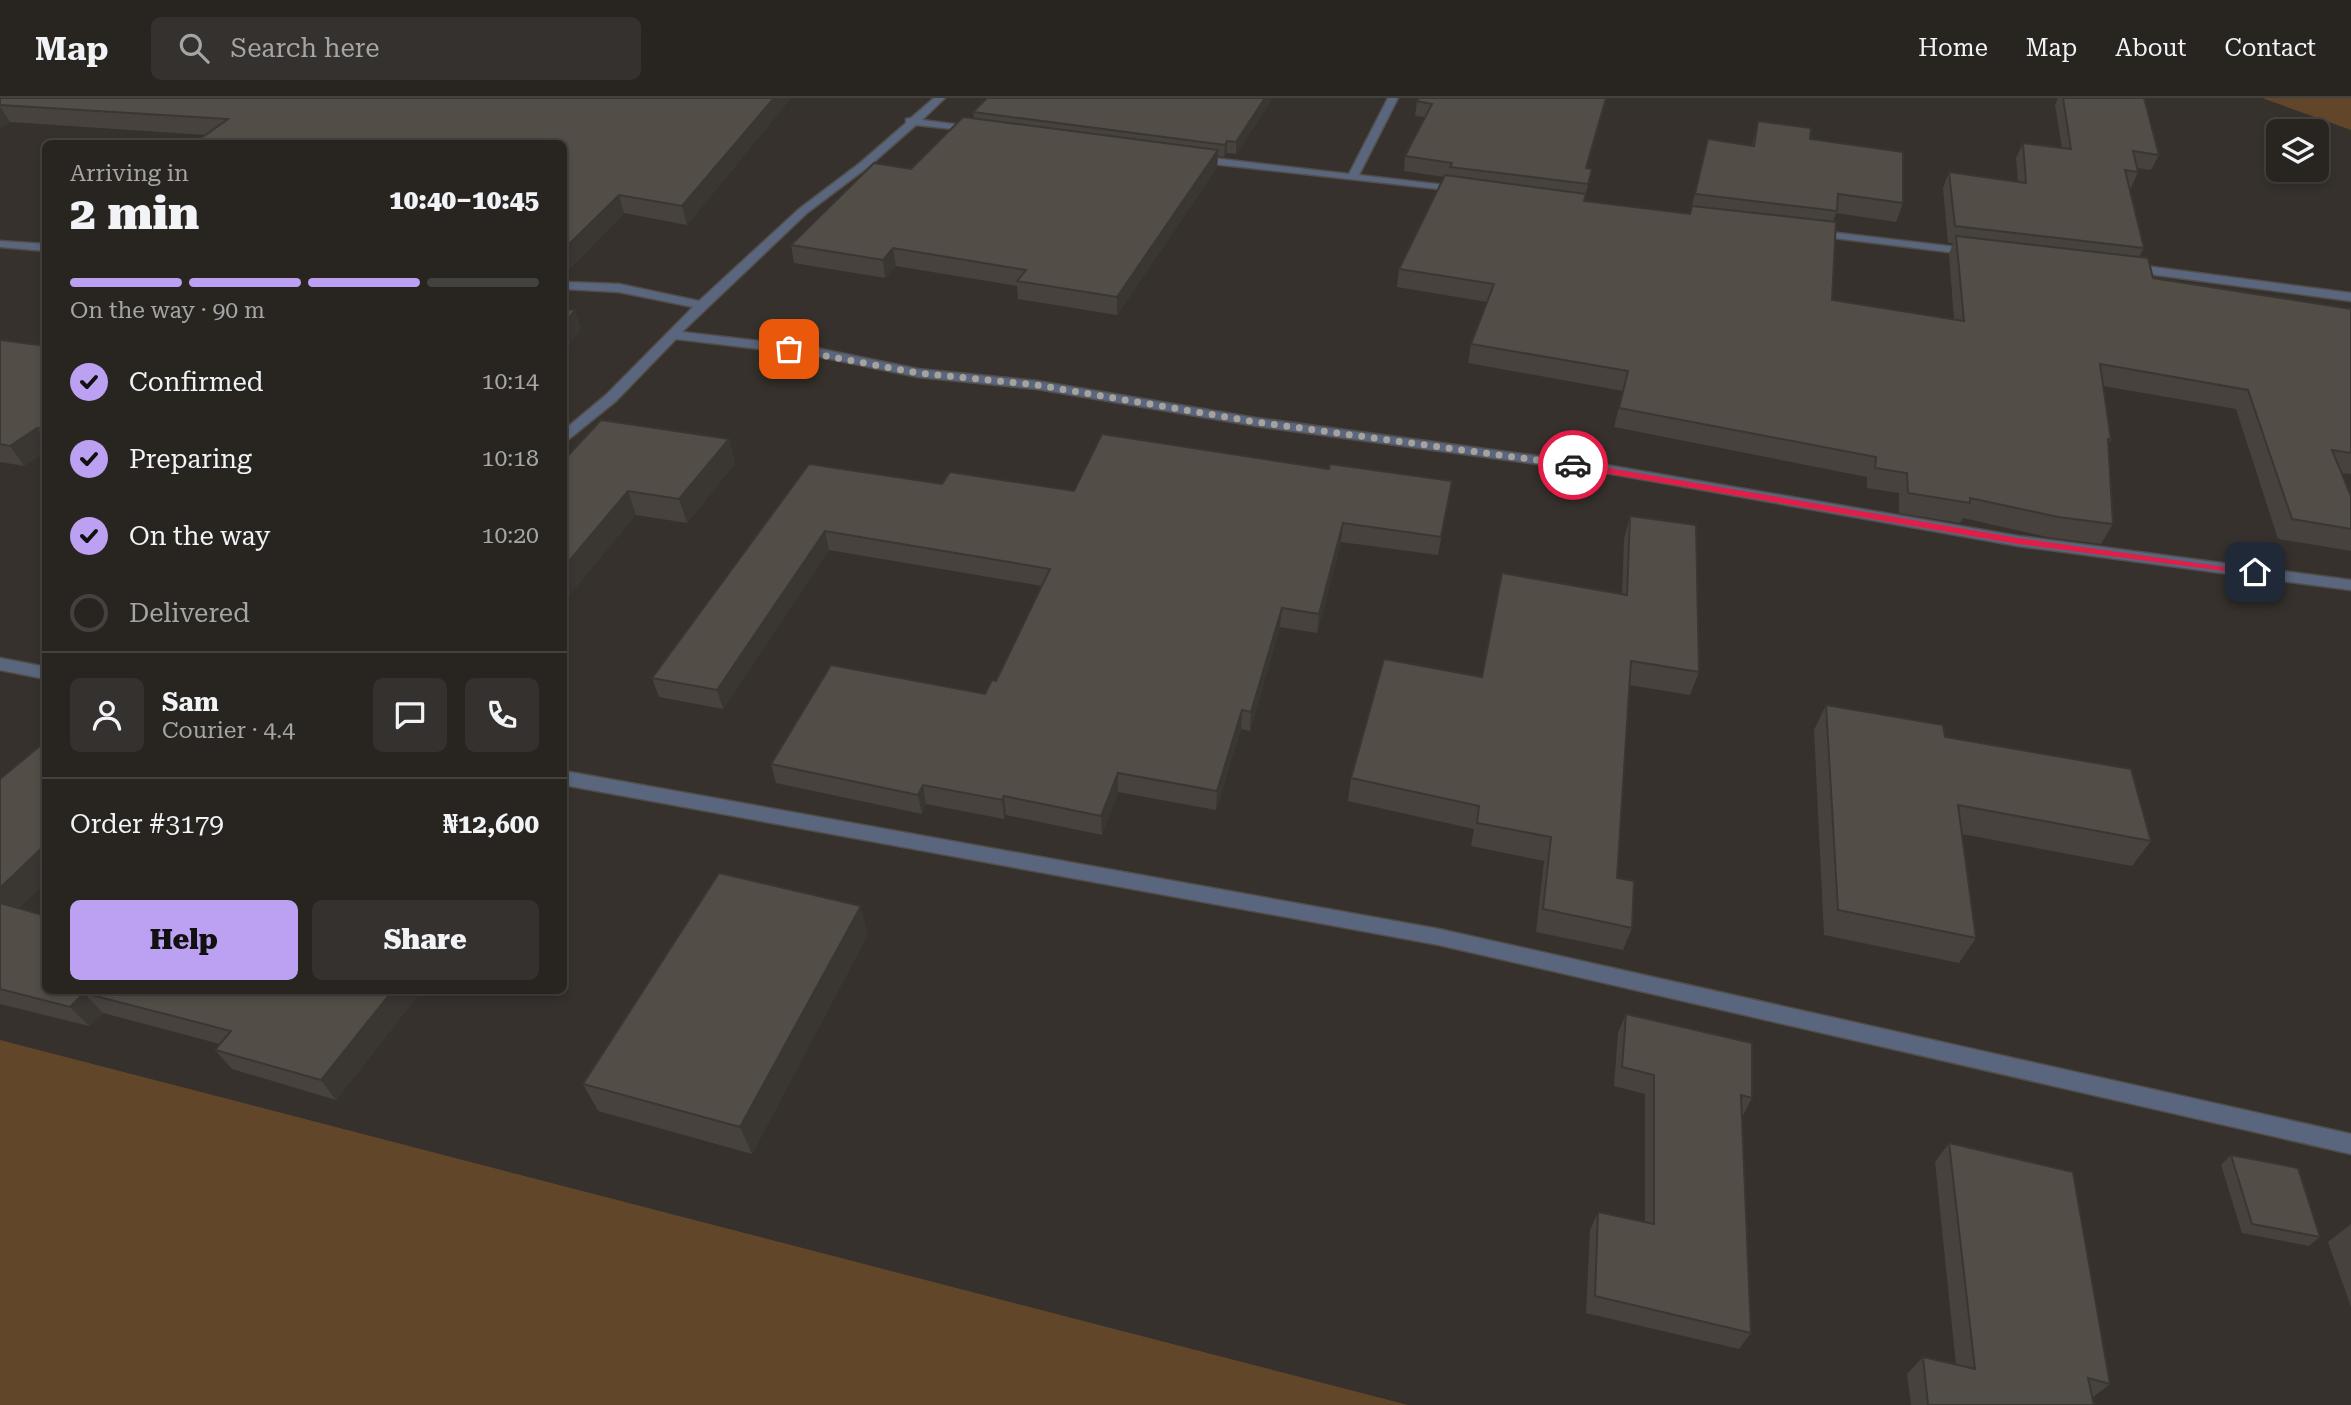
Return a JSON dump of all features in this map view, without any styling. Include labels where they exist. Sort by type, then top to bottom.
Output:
[{"type":"street","points":[[1354,175],[1393,98]]},
{"type":"street","points":[[567,434],[611,398],[702,305],[803,211],[864,165],[935,99]]},
{"type":"street","points":[[910,121],[991,132]]},
{"type":"street","points":[[1181,157],[1289,171],[1354,175],[1473,192]]},
{"type":"street","points":[[1799,232],[1993,254]]},
{"type":"street","points":[[0,244],[42,248]]},
{"type":"street","points":[[2118,267],[2351,297]]},
{"type":"street","points":[[567,285],[619,288],[702,305]]},
{"type":"street","points":[[672,335],[811,351],[918,373],[1037,385],[1256,422],[1612,470],[2018,541],[2351,585]]},
{"type":"street","points":[[0,664],[42,672]]},
{"type":"street","points":[[567,779],[1439,937],[2351,1144]]},
{"type":"shaded area","points":[[2262,98],[2351,98],[2351,130],[2329,122],[2329,119],[2320,119]]},
{"type":"shaded area","points":[[0,1040],[1408,1405],[0,1405]]},
{"type":"building","points":[[0,98],[774,98],[682,206],[619,195],[567,246],[567,140],[199,140],[228,119],[0,105]]},
{"type":"building","points":[[987,98],[1265,98],[1236,142],[1227,141],[1225,145],[973,112]]},
{"type":"building","points":[[1419,98],[1606,98],[1586,168],[1592,169],[1588,184],[1450,167],[1452,163],[1405,156],[1432,104],[1417,101]]},
{"type":"building","points":[[2063,98],[2144,98],[2159,155],[2133,151],[2138,172],[2125,170],[2144,248],[1955,226],[1949,172],[2026,183],[2023,143],[2071,149]]},
{"type":"building","points":[[963,117],[1218,150],[1117,297],[1017,281],[1026,270],[893,248],[883,260],[791,245],[874,163],[911,169]]},
{"type":"building","points":[[1758,121],[1811,128],[1810,139],[1903,152],[1903,203],[1838,194],[1837,211],[1695,194],[1708,139],[1754,146]]},
{"type":"building","points":[[1445,175],[1586,194],[1584,201],[1690,214],[1692,206],[1836,222],[1832,300],[1964,321],[1956,236],[2148,258],[2153,278],[2351,309],[2351,453],[2332,450],[2351,496],[2351,529],[2292,519],[2248,390],[2100,364],[2111,440],[2108,439],[2113,524],[2058,517],[1970,498],[1970,503],[1908,493],[1907,473],[1875,468],[1876,457],[1619,408],[1628,371],[1471,344],[1494,284],[1399,269]]},
{"type":"building","points":[[567,309],[575,310],[567,320]]},
{"type":"building","points":[[0,340],[42,345],[42,429],[37,428],[10,446],[0,444]]},
{"type":"building","points":[[601,420],[729,439],[679,499],[628,491],[567,563],[567,457]]},
{"type":"building","points":[[1102,434],[1329,469],[1330,464],[1452,481],[1441,537],[1343,523],[1319,614],[1282,608],[1251,712],[1242,710],[1217,791],[1118,773],[1101,816],[1004,796],[1002,800],[923,785],[918,795],[771,764],[831,665],[985,694],[992,680],[996,681],[1050,569],[825,531],[717,690],[652,678],[809,464],[942,484],[950,472],[1074,491]]},
{"type":"building","points":[[1630,516],[1696,525],[1699,672],[1631,661],[1617,878],[1634,881],[1632,928],[1543,909],[1551,837],[1477,823],[1479,806],[1351,778],[1384,659],[1482,677],[1502,573],[1627,595]]},
{"type":"building","points":[[1826,705],[1943,725],[1945,737],[2131,769],[2151,841],[1958,805],[1976,938],[1838,910]]},
{"type":"building","points":[[42,744],[42,848],[0,888],[0,779]]},
{"type":"building","points":[[719,873],[861,906],[740,1127],[583,1084]]},
{"type":"building","points":[[0,903],[42,915],[42,994],[83,994],[70,1007],[0,989]]},
{"type":"building","points":[[88,994],[390,994],[321,1080],[215,1050],[231,1031]]},
{"type":"building","points":[[1626,1014],[1752,1043],[1752,1098],[1741,1095],[1751,1333],[1595,1296],[1598,1212],[1654,1224],[1654,1075],[1622,1067]]},
{"type":"building","points":[[1949,1143],[2073,1172],[2110,1384],[2088,1378],[2094,1405],[1928,1405],[1923,1357],[1975,1369]]},
{"type":"building","points":[[2231,1155],[2298,1168],[2320,1237],[2252,1224]]},
{"type":"way so far","points":[[789,349],[918,373],[1037,385],[1256,422],[1573,465]]},
{"type":"route","points":[[1573,465],[2018,541],[2255,572]]}]
